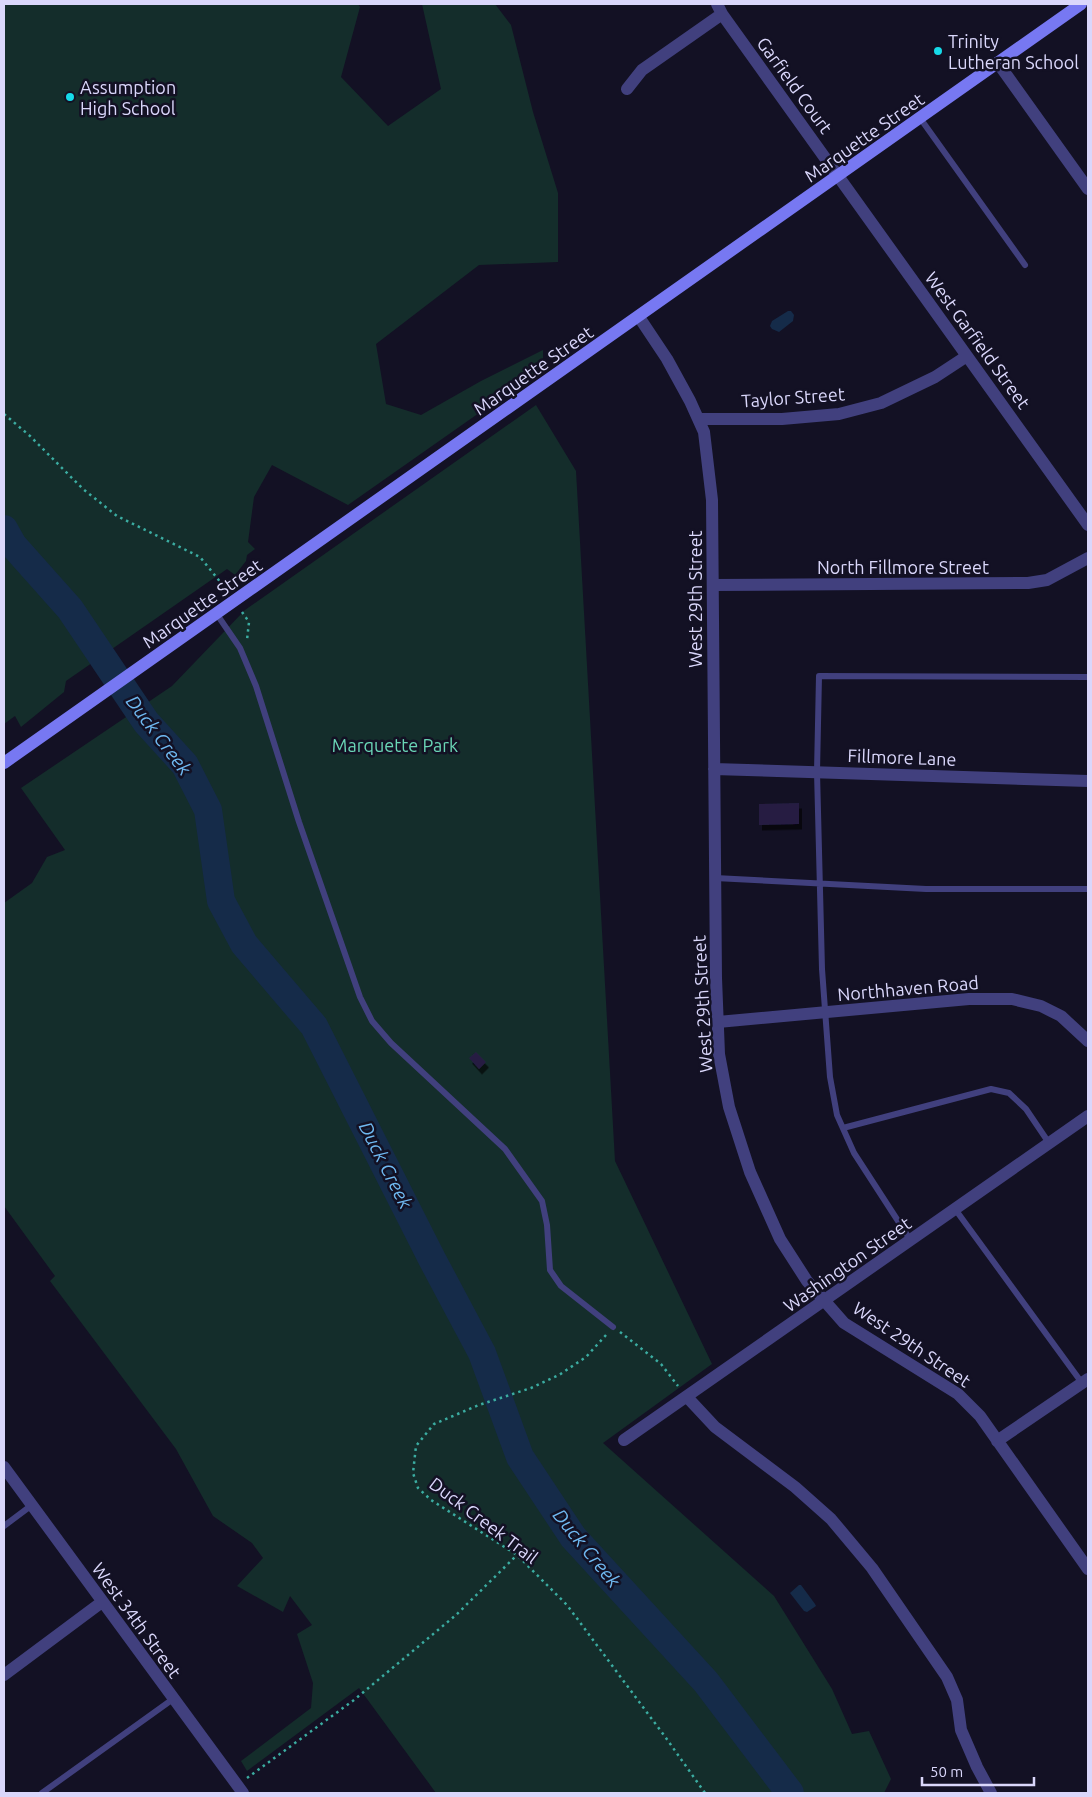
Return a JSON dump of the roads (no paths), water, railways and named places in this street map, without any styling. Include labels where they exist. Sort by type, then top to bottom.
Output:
[{"type":"main road","name":"Marquette Street","points":[[4,763],[1081,4]]},
{"type":"street","name":"Garfield Court","points":[[627,89],[642,70],[720,9],[839,176]]},
{"type":"street","points":[[998,63],[1088,190]]},
{"type":"street","name":"West Garfield Street","points":[[839,176],[1088,525]]},
{"type":"street","name":"West 29th Street","points":[[639,317],[667,359],[690,401],[704,432],[712,500],[715,878],[719,1054],[728,1107],[750,1172],[780,1239],[807,1281],[844,1323],[958,1394],[980,1416],[1088,1569]]},
{"type":"street","name":"Taylor Street","points":[[698,419],[782,419],[838,414],[882,403],[935,377],[967,356]]},
{"type":"street","name":"North Fillmore Street","points":[[713,585],[1028,584],[1047,580],[1088,558]]},
{"type":"street","name":"Fillmore Lane","points":[[714,769],[1088,781]]},
{"type":"street","name":"Northhaven Road","points":[[718,1022],[969,999],[1012,999],[1040,1006],[1061,1016],[1088,1041]]},
{"type":"street","name":"Washington Street","points":[[624,1440],[1088,1116]]},
{"type":"street","points":[[997,1440],[1085,1381]]},
{"type":"street","points":[[686,1397],[715,1426],[795,1487],[831,1519],[872,1568],[947,1677],[957,1700],[961,1730],[991,1793]]},
{"type":"street","name":"West 34th Street","points":[[4,1467],[240,1789]]},
{"type":"street","points":[[4,1675],[102,1602]]},
{"type":"lane","points":[[920,118],[1025,264]]},
{"type":"lane","points":[[216,613],[240,648],[256,686],[299,822],[357,988],[372,1021],[391,1043],[505,1149],[542,1201],[547,1225],[550,1270],[561,1286],[613,1326]]},
{"type":"lane","points":[[911,1241],[854,1154],[837,1115],[830,1077],[822,969],[817,772],[819,676],[1088,677]]},
{"type":"lane","points":[[715,878],[926,889],[1088,889]]},
{"type":"lane","points":[[843,1128],[991,1089],[1009,1093],[1026,1109],[1049,1143]]},
{"type":"lane","points":[[956,1209],[1085,1381]]},
{"type":"lane","points":[[4,1526],[32,1505]]},
{"type":"lane","points":[[42,1793],[173,1699]]},
{"type":"water","points":[[791,311],[794,315],[793,321],[779,332],[772,329],[770,326],[772,321]]},
{"type":"water","points":[[801,1585],[816,1606],[807,1612],[804,1611],[790,1593]]},
{"type":"waterway","name":"Duck Creek","points":[[4,529],[13,545],[70,609],[146,722],[185,765],[208,810],[221,901],[244,944],[314,1026],[432,1259],[482,1353],[520,1457],[573,1537],[706,1682],[790,1793]]},
{"type":"place","name":"Trinity Lutheran School","points":[[938,51]]},
{"type":"place","name":"Assumption High School","points":[[70,97]]},
{"type":"park label","name":"Marquette Park","points":[[395,745]]}]
